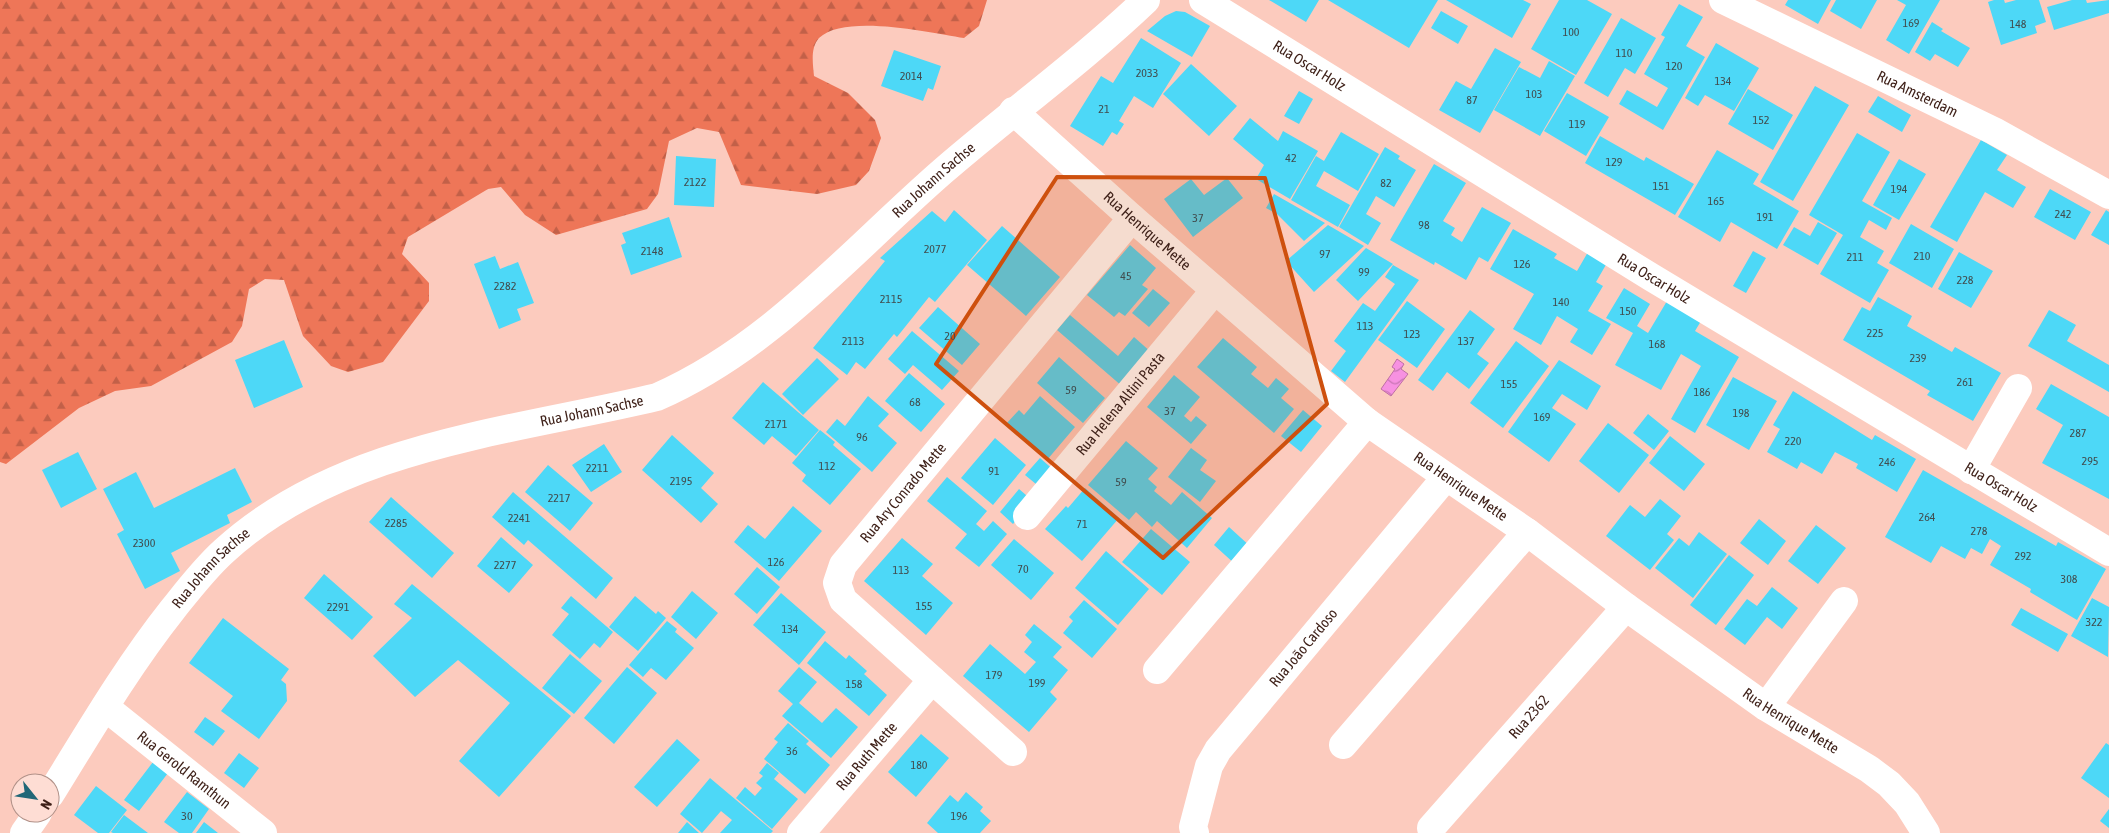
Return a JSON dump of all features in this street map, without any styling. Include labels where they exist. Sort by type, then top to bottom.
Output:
[{"type":"street","name":"Rua Johann Sachse","points":[[60,779],[104,707],[155,632],[188,590],[223,551],[257,525],[302,497],[342,478],[412,451],[649,398],[686,384],[718,366],[779,322],[942,172],[1146,0]]},
{"type":"street","name":"Rua Oscar Holz","points":[[1203,0],[1659,282],[2109,552]]},
{"type":"street","name":"Rua Amsterdam","points":[[1723,0],[1994,131],[2109,195]]},
{"type":"street","name":"Rua Henrique Mette","points":[[1014,111],[1132,218],[1368,422],[1528,532],[1626,607],[1766,707],[1869,769],[1889,784],[1907,803],[1926,833]]},
{"type":"street","name":"Rua Ary Conrado Mette","points":[[1013,752],[843,600],[837,583],[843,565],[1132,218]]},
{"type":"street","name":"Rua Helena Altini Pasta","points":[[1027,516],[1215,290]]},
{"type":"street","points":[[1971,470],[2018,388]]},
{"type":"street","points":[[1157,670],[1368,422]]},
{"type":"street","name":"Rua João Cardoso","points":[[1195,833],[1193,827],[1209,766],[1218,750],[1446,477]]},
{"type":"street","points":[[1343,745],[1528,532]]},
{"type":"street","points":[[1766,707],[1844,601]]},
{"type":"street","name":"Rua 2362","points":[[1431,828],[1626,607]]},
{"type":"street","name":"Rua Ruth Mette","points":[[801,833],[932,680]]},
{"type":"street","name":"Rua Gerold Ramthun","points":[[104,707],[263,833]]},
{"type":"highlighted area","points":[[1057,177],[1265,178],[1327,404],[1163,558],[936,364]]},
{"type":"green space","points":[[0,0],[987,0],[979,26],[964,38],[910,29],[868,26],[848,27],[831,31],[816,42],[813,51],[814,76],[848,93],[875,120],[881,138],[869,171],[856,185],[817,194],[741,185],[719,132],[697,128],[669,141],[658,194],[647,209],[556,235],[525,215],[501,187],[488,189],[408,237],[402,254],[429,283],[429,301],[383,362],[348,372],[331,366],[303,336],[284,280],[265,279],[249,289],[242,326],[232,342],[151,386],[115,391],[79,408],[6,464],[0,462]]},
{"type":"water","points":[[1397,359],[1404,364],[1401,369],[1408,374],[1391,396],[1381,389],[1395,369],[1392,367]]},
{"type":"building","points":[[1269,0],[1319,0],[1306,22]]},
{"type":"building","points":[[1328,0],[1438,0],[1409,48]]},
{"type":"building","points":[[1446,0],[1523,0],[1531,4],[1512,38]]},
{"type":"building","points":[[1559,0],[1587,0],[1612,14],[1576,75],[1531,49]]},
{"type":"building","points":[[1788,0],[1831,0],[1818,24],[1785,5]]},
{"type":"building","points":[[1836,0],[1877,0],[1861,29],[1830,11]]},
{"type":"building","points":[[1897,0],[1940,0],[1909,54],[1886,40],[1906,5]]},
{"type":"building","points":[[2004,0],[2005,3],[2016,0],[2039,0],[2046,22],[2035,26],[2037,33],[2001,45],[1988,2]]},
{"type":"building","points":[[2072,0],[2086,0],[2087,3],[2109,0],[2109,13],[2054,30],[2047,7]]},
{"type":"building","points":[[1679,4],[1703,17],[1686,46],[1705,57],[1663,130],[1619,104],[1627,90],[1657,107],[1668,88],[1644,74],[1665,37],[1661,35]]},
{"type":"building","points":[[1176,11],[1185,12],[1210,26],[1192,57],[1147,31],[1165,16]]},
{"type":"building","points":[[1441,11],[1468,26],[1458,44],[1431,28]]},
{"type":"building","points":[[1621,18],[1656,38],[1635,74],[1625,68],[1608,97],[1584,83]]},
{"type":"building","points":[[1932,22],[1943,29],[1941,31],[1970,48],[1958,67],[1935,54],[1930,61],[1915,52]]},
{"type":"building","points":[[1141,38],[1181,63],[1153,108],[1134,96],[1119,121],[1124,124],[1117,135],[1112,132],[1103,146],[1070,126],[1101,76],[1113,83]]},
{"type":"building","points":[[1716,43],[1759,68],[1734,111],[1705,95],[1698,106],[1685,98]]},
{"type":"building","points":[[1495,48],[1521,62],[1480,133],[1439,110],[1456,81],[1471,89]]},
{"type":"building","points":[[894,50],[941,66],[933,90],[928,88],[923,101],[881,86]]},
{"type":"building","points":[[1549,61],[1575,76],[1540,136],[1494,110],[1519,67],[1540,78]]},
{"type":"building","points":[[1191,64],[1237,106],[1209,136],[1163,94]]},
{"type":"building","points":[[1815,86],[1849,105],[1793,201],[1760,182]]},
{"type":"building","points":[[1748,89],[1793,115],[1773,150],[1728,124]]},
{"type":"building","points":[[1299,91],[1313,99],[1299,124],[1284,116]]},
{"type":"building","points":[[1567,93],[1609,117],[1586,156],[1544,131]]},
{"type":"building","points":[[1878,96],[1911,115],[1902,132],[1868,112]]},
{"type":"building","points":[[1250,118],[1278,141],[1283,131],[1318,151],[1290,199],[1256,179],[1264,165],[1233,139]]},
{"type":"building","points":[[1341,132],[1379,154],[1358,191],[1324,171],[1316,186],[1350,205],[1338,227],[1291,200],[1316,156],[1324,161]]},
{"type":"building","points":[[1857,133],[1890,152],[1862,201],[1892,218],[1886,230],[1869,220],[1860,237],[1884,251],[1877,263],[1889,270],[1870,303],[1820,274],[1843,235],[1809,215]]},
{"type":"building","points":[[1600,136],[1644,161],[1646,157],[1694,184],[1675,215],[1585,163]]},
{"type":"building","points":[[1981,140],[2007,155],[1997,170],[2026,187],[2013,208],[1985,192],[1957,242],[1930,227]]},
{"type":"building","points":[[1385,147],[1400,156],[1398,159],[1416,170],[1394,207],[1376,196],[1366,214],[1381,223],[1368,245],[1339,227]]},
{"type":"building","points":[[1717,150],[1759,174],[1753,184],[1799,211],[1777,249],[1731,222],[1720,242],[1678,217]]},
{"type":"building","points":[[676,156],[716,159],[714,207],[674,205]]},
{"type":"building","points":[[1899,159],[1926,174],[1899,220],[1873,205]]},
{"type":"building","points":[[1434,164],[1466,183],[1443,221],[1455,228],[1451,235],[1462,242],[1482,207],[1511,223],[1488,262],[1479,257],[1466,280],[1435,262],[1434,265],[1390,240]]},
{"type":"building","points":[[1227,178],[1243,198],[1193,237],[1164,199],[1191,179],[1204,195]]},
{"type":"building","points":[[2050,189],[2091,212],[2075,240],[2034,217]]},
{"type":"building","points":[[1274,194],[1325,223],[1304,241],[1277,214],[1266,208]]},
{"type":"building","points":[[954,210],[987,240],[935,302],[929,297],[897,337],[894,334],[865,369],[856,362],[847,375],[813,348],[885,261],[880,258],[932,211],[945,222]]},
{"type":"building","points":[[2106,210],[2109,212],[2109,245],[2091,235]]},
{"type":"building","points":[[669,217],[682,257],[631,275],[621,245],[626,243],[622,233]]},
{"type":"building","points":[[1818,222],[1837,233],[1818,265],[1783,245],[1794,227],[1810,236]]},
{"type":"building","points":[[1911,224],[1954,249],[1932,288],[1889,263]]},
{"type":"building","points":[[1328,225],[1364,246],[1314,292],[1286,261]]},
{"type":"building","points":[[1002,226],[1060,277],[1026,316],[967,265]]},
{"type":"building","points":[[1513,229],[1557,254],[1554,258],[1577,271],[1588,252],[1607,263],[1596,282],[1603,286],[1588,311],[1611,324],[1592,355],[1570,342],[1578,329],[1557,316],[1541,345],[1513,329],[1534,294],[1490,269]]},
{"type":"building","points":[[1130,245],[1156,268],[1142,285],[1148,289],[1125,316],[1119,312],[1114,317],[1087,295]]},
{"type":"building","points":[[1366,248],[1393,264],[1358,301],[1336,280]]},
{"type":"building","points":[[1753,251],[1766,258],[1746,293],[1733,286]]},
{"type":"building","points":[[1959,252],[1993,271],[1971,308],[1938,289]]},
{"type":"building","points":[[495,256],[500,269],[518,262],[534,303],[517,309],[521,320],[499,329],[474,264]]},
{"type":"building","points":[[1393,265],[1419,280],[1345,382],[1331,371],[1346,351],[1334,341],[1363,303],[1375,311],[1395,284],[1385,277]]},
{"type":"building","points":[[1624,288],[1650,304],[1637,326],[1648,333],[1667,301],[1701,321],[1695,331],[1739,357],[1695,433],[1671,419],[1701,366],[1681,354],[1661,390],[1615,365],[1633,333],[1606,318]]},
{"type":"building","points":[[1153,289],[1170,303],[1149,327],[1132,313]]},
{"type":"building","points":[[1878,297],[1912,316],[1907,326],[1952,352],[1955,347],[2001,373],[1973,421],[1927,395],[1930,391],[1843,340],[1862,307],[1870,311]]},
{"type":"building","points":[[1407,301],[1445,329],[1417,368],[1378,340]]},
{"type":"building","points":[[938,307],[980,344],[962,365],[919,328]]},
{"type":"building","points":[[1470,310],[1495,329],[1477,354],[1489,363],[1469,389],[1447,372],[1433,391],[1418,380]]},
{"type":"building","points":[[2049,310],[2076,325],[2067,341],[2109,365],[2109,392],[2028,346]]},
{"type":"building","points":[[1070,315],[1118,356],[1134,337],[1152,353],[1123,387],[1057,330]]},
{"type":"building","points":[[912,331],[959,371],[942,390],[913,365],[905,374],[888,359]]},
{"type":"building","points":[[1223,338],[1257,367],[1251,374],[1268,388],[1276,378],[1289,389],[1281,398],[1294,409],[1274,433],[1197,367]]},
{"type":"building","points":[[284,340],[303,387],[254,408],[235,360]]},
{"type":"building","points":[[1516,341],[1549,366],[1503,428],[1470,403]]},
{"type":"building","points":[[1059,357],[1105,398],[1083,423],[1037,383]]},
{"type":"building","points":[[817,358],[839,379],[803,415],[782,394]]},
{"type":"building","points":[[1559,360],[1601,386],[1587,410],[1562,394],[1552,408],[1576,424],[1549,462],[1508,432]]},
{"type":"building","points":[[909,373],[945,404],[921,432],[885,401]]},
{"type":"building","points":[[1174,375],[1200,397],[1184,416],[1191,422],[1196,416],[1207,425],[1191,444],[1147,407]]},
{"type":"building","points":[[1733,377],[1777,401],[1749,450],[1706,425]]},
{"type":"building","points":[[763,382],[819,430],[796,456],[772,436],[764,445],[732,418]]},
{"type":"building","points":[[2051,384],[2109,417],[2109,499],[2042,463],[2063,425],[2036,409]]},
{"type":"building","points":[[1793,391],[1872,440],[1875,435],[1916,459],[1897,492],[1856,468],[1858,464],[1835,452],[1822,474],[1801,462],[1797,469],[1767,452],[1780,429],[1773,425]]},
{"type":"building","points":[[868,396],[889,414],[878,426],[897,443],[872,472],[826,432],[837,419],[845,426]]},
{"type":"building","points":[[1040,396],[1075,427],[1047,460],[1006,424],[1019,410],[1024,415]]},
{"type":"building","points":[[1303,410],[1322,426],[1301,452],[1281,436]]},
{"type":"building","points":[[1648,414],[1669,431],[1654,450],[1633,433]]},
{"type":"building","points":[[1608,423],[1649,455],[1619,493],[1579,461]]},
{"type":"building","points":[[820,430],[835,442],[833,445],[861,469],[830,505],[802,481],[806,475],[792,463]]},
{"type":"building","points":[[672,435],[714,473],[701,488],[718,504],[701,523],[642,470]]},
{"type":"building","points":[[1670,436],[1705,464],[1684,491],[1649,463]]},
{"type":"building","points":[[995,438],[1026,465],[993,505],[961,478]]},
{"type":"building","points":[[1126,441],[1158,468],[1148,479],[1157,487],[1154,491],[1171,505],[1182,492],[1212,518],[1187,548],[1157,521],[1152,527],[1136,512],[1129,520],[1088,485]]},
{"type":"building","points":[[604,444],[622,472],[591,492],[572,465]]},
{"type":"building","points":[[1191,448],[1207,460],[1200,470],[1216,481],[1200,502],[1168,477]]},
{"type":"building","points":[[78,452],[97,489],[61,508],[42,470]]},
{"type":"building","points":[[1040,458],[1056,472],[1042,489],[1025,475]]},
{"type":"building","points":[[548,465],[593,503],[570,531],[525,492]]},
{"type":"building","points":[[235,468],[252,502],[227,515],[230,523],[171,553],[180,571],[145,589],[117,534],[124,530],[103,489],[136,472],[154,508]]},
{"type":"building","points":[[1923,470],[2056,546],[2058,542],[2106,569],[2077,620],[2030,592],[2031,589],[1990,565],[2001,546],[1990,539],[1982,554],[1971,548],[1965,559],[1941,546],[1931,563],[1885,537]]},
{"type":"building","points":[[947,477],[987,511],[976,524],[984,531],[993,521],[1007,534],[979,567],[955,548],[967,534],[927,501]]},
{"type":"building","points":[[1085,488],[1119,518],[1082,561],[1045,529],[1066,506],[1068,508]]},
{"type":"building","points":[[1019,489],[1033,501],[1013,524],[1000,512]]},
{"type":"building","points":[[513,492],[613,578],[596,599],[528,540],[524,545],[492,517]]},
{"type":"building","points":[[391,497],[454,553],[432,578],[369,522]]},
{"type":"building","points":[[1660,499],[1681,516],[1667,534],[1674,540],[1650,570],[1606,536],[1630,505],[1645,517]]},
{"type":"building","points":[[793,506],[822,531],[779,581],[734,542],[748,525],[765,539]]},
{"type":"building","points":[[1759,519],[1786,541],[1768,565],[1740,543]]},
{"type":"building","points":[[1816,525],[1846,548],[1818,584],[1788,561]]},
{"type":"building","points":[[1229,527],[1251,547],[1236,565],[1214,545]]},
{"type":"building","points":[[1151,529],[1190,562],[1162,595],[1122,562]]},
{"type":"building","points":[[1699,532],[1727,554],[1693,598],[1655,568],[1679,538],[1689,546]]},
{"type":"building","points":[[501,537],[533,565],[509,593],[477,566]]},
{"type":"building","points":[[902,538],[933,564],[922,576],[953,603],[926,635],[864,581]]},
{"type":"building","points":[[1014,539],[1054,573],[1031,600],[991,565]]},
{"type":"building","points":[[1106,551],[1149,589],[1118,625],[1075,588]]},
{"type":"building","points":[[1729,555],[1754,575],[1716,625],[1690,605]]},
{"type":"building","points":[[757,567],[780,587],[757,614],[734,594]]},
{"type":"building","points":[[324,574],[373,617],[352,640],[304,598]]},
{"type":"building","points":[[412,584],[571,716],[499,797],[459,761],[510,703],[458,660],[415,697],[373,656],[412,618],[394,604]]},
{"type":"building","points":[[1772,587],[1798,608],[1782,629],[1767,617],[1745,645],[1724,629],[1747,599],[1757,606]]},
{"type":"building","points":[[692,591],[718,613],[696,639],[671,617]]},
{"type":"building","points":[[781,593],[826,632],[799,665],[753,625]]},
{"type":"building","points":[[571,596],[613,632],[600,648],[594,643],[580,659],[552,635],[569,614],[561,608]]},
{"type":"building","points":[[635,596],[656,614],[658,611],[666,618],[638,651],[609,627]]},
{"type":"building","points":[[2092,598],[2109,607],[2108,657],[2071,636]]},
{"type":"building","points":[[1084,600],[1117,629],[1092,658],[1063,633],[1073,621],[1069,617]]},
{"type":"building","points":[[2021,608],[2068,634],[2058,652],[2011,625]]},
{"type":"building","points":[[223,618],[289,669],[281,680],[286,684],[287,701],[259,739],[221,711],[233,696],[189,663]]},
{"type":"building","points":[[667,621],[677,629],[675,632],[694,648],[666,680],[651,668],[643,677],[629,665]]},
{"type":"building","points":[[1034,624],[1062,647],[1053,657],[1068,670],[1050,692],[1057,699],[1029,732],[963,676],[990,644],[1025,674],[1036,662],[1024,652],[1032,642],[1025,635]]},
{"type":"building","points":[[825,641],[846,659],[849,655],[867,671],[864,674],[887,695],[869,716],[807,663]]},
{"type":"building","points":[[570,654],[602,681],[574,714],[542,688]]},
{"type":"building","points":[[627,667],[657,693],[614,744],[584,718]]},
{"type":"building","points":[[799,667],[817,682],[799,703],[822,723],[836,708],[858,727],[831,758],[782,716],[793,704],[778,691]]},
{"type":"building","points":[[205,717],[225,731],[213,746],[194,732]]},
{"type":"building","points":[[788,723],[809,741],[806,744],[830,765],[805,794],[764,759],[778,742],[774,739]]},
{"type":"building","points":[[921,734],[949,758],[916,797],[888,772]]},
{"type":"building","points":[[677,739],[700,760],[657,807],[634,787]]},
{"type":"building","points":[[2106,743],[2109,745],[2109,798],[2081,778]]},
{"type":"building","points":[[239,753],[259,768],[244,788],[224,773]]},
{"type":"building","points":[[153,762],[168,773],[139,811],[124,800]]},
{"type":"building","points":[[767,763],[779,773],[774,779],[798,799],[772,829],[736,798],[745,787],[755,796],[762,788],[756,783],[763,776],[759,773]]},
{"type":"building","points":[[710,778],[773,831],[771,833],[720,833],[732,820],[721,811],[702,833],[680,814]]},
{"type":"building","points":[[96,786],[127,810],[109,833],[98,833],[74,815]]},
{"type":"building","points":[[187,792],[209,809],[192,833],[179,833],[164,822]]},
{"type":"building","points":[[966,792],[983,807],[980,811],[991,821],[980,833],[938,833],[927,823],[950,795],[958,802]]},
{"type":"building","points":[[2109,809],[2109,828],[2100,821]]},
{"type":"building","points":[[124,815],[148,833],[111,832]]},
{"type":"building","points":[[204,822],[218,833],[196,833]]},
{"type":"building","points":[[687,822],[699,833],[678,833]]}]
